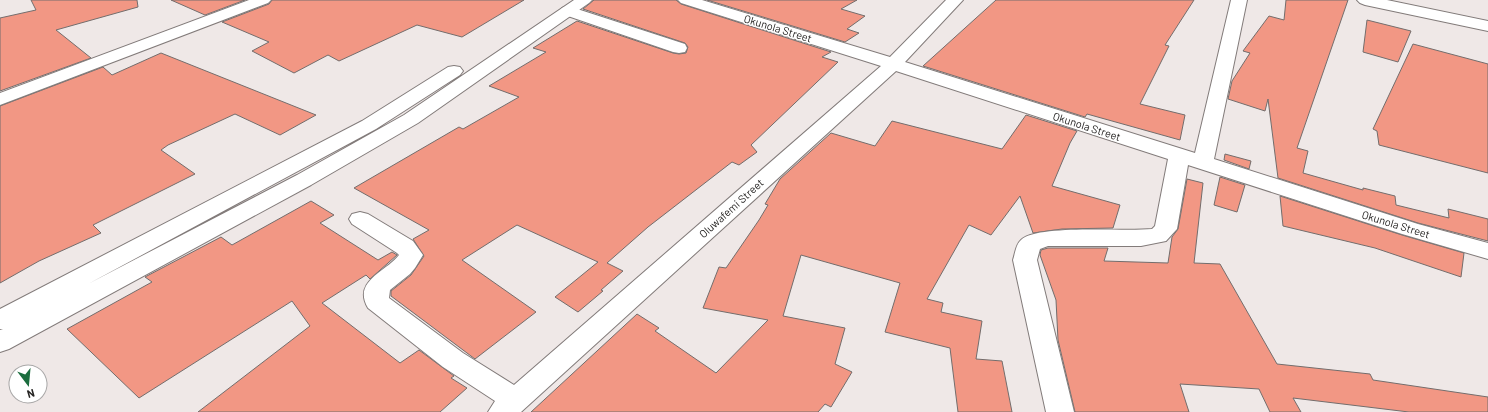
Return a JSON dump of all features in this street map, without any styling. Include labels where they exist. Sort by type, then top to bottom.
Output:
[{"type":"street","points":[[0,99],[263,0]]},
{"type":"street","name":"Okunola Street","points":[[686,0],[893,64],[1410,229],[1488,251]]},
{"type":"street","name":"Oluwafemi Street","points":[[509,406],[893,64],[954,0]]},
{"type":"street","points":[[1203,163],[1239,0]]},
{"type":"street","points":[[1365,0],[1488,26]]},
{"type":"street","points":[[0,320],[369,125],[431,87],[493,54],[571,4],[680,48]]},
{"type":"street","points":[[0,342],[311,176],[411,120],[493,54]]},
{"type":"street","points":[[1060,412],[1025,260],[1029,245],[1045,238],[1141,238],[1158,236],[1166,229],[1179,156]]},
{"type":"street","points":[[360,219],[405,247],[411,255],[408,263],[379,285],[375,294],[376,302],[453,360],[509,406]]},
{"type":"building","points":[[31,0],[137,0],[138,7],[56,30],[91,58],[0,91],[0,18],[36,10]]},
{"type":"building","points":[[171,0],[245,0],[205,15]]},
{"type":"building","points":[[272,0],[524,0],[462,37],[417,25],[339,61],[328,55],[294,73],[252,51],[269,42],[222,22],[269,4]]},
{"type":"building","points":[[594,0],[676,0],[681,4],[831,52],[822,57],[838,62],[751,145],[757,152],[739,165],[732,162],[648,227],[607,263],[623,271],[601,290],[603,291],[578,312],[555,297],[598,262],[517,225],[462,260],[536,312],[475,359],[391,296],[391,291],[411,275],[424,256],[413,239],[429,230],[354,188],[459,127],[463,129],[519,97],[489,86],[546,52],[533,48],[577,21],[673,53],[686,53],[688,47],[685,43],[583,9]]},
{"type":"building","points":[[707,0],[857,0],[841,9],[865,16],[847,29],[859,33],[845,42]]},
{"type":"building","points":[[996,0],[1194,0],[1165,45],[1169,46],[1140,104],[1185,115],[1180,140],[1087,114],[1085,117],[923,66]]},
{"type":"building","points":[[1286,0],[1348,0],[1297,148],[1308,151],[1303,173],[1363,190],[1363,188],[1395,196],[1396,205],[1449,218],[1448,209],[1488,219],[1488,241],[1418,223],[1278,178],[1268,99],[1265,111],[1228,99],[1232,81],[1250,53],[1243,51],[1269,16],[1284,20]]},
{"type":"building","points":[[1367,20],[1411,31],[1398,62],[1363,52]]},
{"type":"building","points":[[1413,44],[1488,64],[1488,173],[1379,145],[1377,131],[1373,129]]},
{"type":"building","points":[[161,53],[316,115],[280,135],[235,114],[168,145],[161,150],[195,174],[93,225],[101,233],[39,261],[0,283],[0,106],[103,67],[112,75]]},
{"type":"building","points":[[1026,115],[1077,131],[1070,143],[1052,186],[1120,205],[1113,228],[1062,229],[1033,233],[1020,196],[991,235],[969,225],[927,299],[943,303],[941,312],[982,321],[976,359],[1002,361],[1012,412],[958,412],[950,348],[885,332],[900,283],[801,255],[783,316],[845,328],[835,364],[852,372],[831,407],[825,404],[818,412],[531,412],[637,314],[659,328],[655,331],[716,373],[768,320],[703,308],[719,267],[726,268],[759,220],[768,205],[765,204],[780,179],[831,133],[875,146],[892,121],[1002,149]]},
{"type":"building","points":[[1225,154],[1251,161],[1249,169],[1224,160]]},
{"type":"building","points":[[1220,177],[1245,185],[1237,212],[1214,205]]},
{"type":"building","points":[[1187,179],[1203,183],[1194,263],[1220,264],[1277,364],[1370,374],[1373,380],[1488,397],[1488,412],[1409,412],[1293,398],[1301,412],[1270,412],[1259,389],[1180,384],[1189,412],[1075,412],[1058,340],[1056,300],[1040,255],[1041,250],[1048,248],[1108,248],[1104,261],[1168,263],[1172,237],[1178,229]]},
{"type":"building","points":[[1280,196],[1464,253],[1461,277],[1375,248],[1283,226]]},
{"type":"building","points":[[311,201],[334,215],[320,223],[378,260],[392,252],[397,255],[370,279],[366,275],[322,303],[400,363],[419,350],[454,376],[451,378],[467,388],[440,412],[198,412],[310,326],[292,301],[139,398],[67,329],[152,282],[145,277],[221,237],[232,245]]}]
